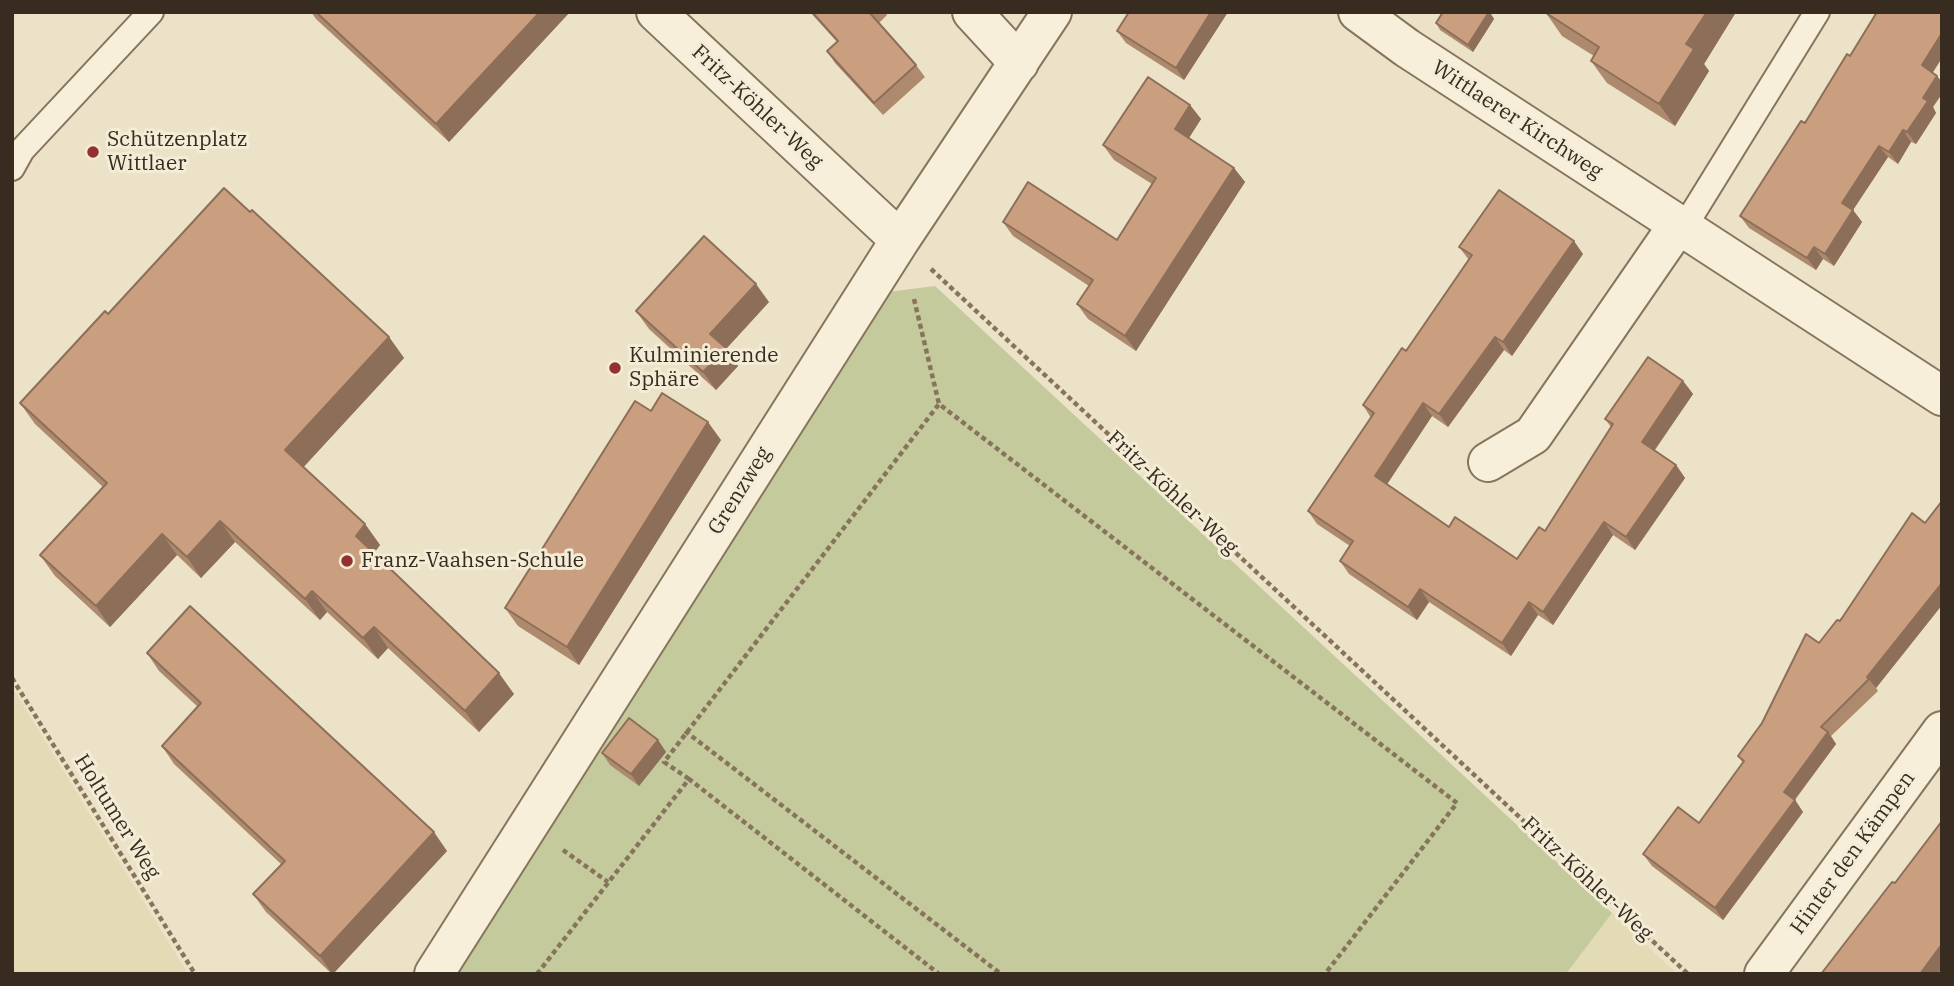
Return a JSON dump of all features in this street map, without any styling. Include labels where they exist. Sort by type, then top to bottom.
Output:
[{"type":"street","name":"Fritz-Köhler-Weg","points":[[656,12],[900,240]]},
{"type":"street","points":[[972,12],[1019,63]]},
{"type":"street","name":"Grenzweg","points":[[434,974],[900,240],[1052,12]]},
{"type":"street","name":"Wittlaerer Kirchweg","points":[[1358,12],[1407,48],[1942,396]]},
{"type":"street","points":[[1488,462],[1533,435],[1680,227]]},
{"type":"street","name":"Hinter den Kämpen","points":[[1764,974],[1942,731]]},
{"type":"lane","points":[[12,169],[22,150],[151,12]]},
{"type":"lane","points":[[1680,227],[1817,12]]},
{"type":"path","points":[[900,240],[939,404],[1457,803],[1325,974]]},
{"type":"path","name":"Fritz-Köhler-Weg","points":[[900,240],[1688,974]]},
{"type":"path","points":[[939,404],[685,731],[664,762],[939,974]]},
{"type":"path","name":"Holtumer Weg","points":[[12,678],[195,974]]},
{"type":"path","points":[[685,731],[1001,974]]},
{"type":"path","points":[[537,974],[689,779]]},
{"type":"path","points":[[528,826],[608,882]]},
{"type":"shaded area","points":[[12,687],[188,974],[12,974]]},
{"type":"shaded area","points":[[1612,913],[1677,974],[1566,974]]},
{"type":"green space","points":[[935,286],[1612,913],[1566,974],[442,974],[871,294]]},
{"type":"building","points":[[316,12],[540,12],[436,124]]},
{"type":"building","points":[[812,12],[869,12],[916,65],[874,103],[827,51],[838,41]]},
{"type":"building","points":[[1129,12],[1211,12],[1176,68],[1117,31]]},
{"type":"building","points":[[1443,12],[1489,12],[1468,45],[1436,23]]},
{"type":"building","points":[[1547,12],[1707,12],[1686,44],[1694,49],[1659,104],[1591,61],[1599,47]]},
{"type":"building","points":[[1877,12],[1942,12],[1942,33],[1922,65],[1937,76],[1923,98],[1928,101],[1907,132],[1903,130],[1889,152],[1879,146],[1842,203],[1853,210],[1825,254],[1814,247],[1807,258],[1740,216],[1801,121],[1805,123],[1847,54],[1850,56]]},
{"type":"building","points":[[1148,77],[1190,105],[1175,129],[1234,168],[1125,336],[1077,304],[1093,280],[1003,222],[1028,182],[1117,240],[1156,178],[1103,145]]},
{"type":"building","points":[[224,188],[250,212],[252,210],[389,337],[285,450],[365,524],[356,536],[499,673],[465,711],[374,627],[363,638],[312,591],[305,599],[220,521],[187,557],[162,534],[96,606],[40,555],[107,483],[20,403],[105,311],[108,314]]},
{"type":"building","points":[[1499,190],[1574,241],[1503,342],[1495,337],[1439,414],[1423,403],[1375,476],[1449,527],[1455,517],[1517,559],[1539,527],[1545,531],[1613,424],[1605,419],[1648,357],[1683,381],[1642,442],[1676,465],[1626,537],[1604,522],[1543,612],[1529,602],[1502,643],[1420,589],[1408,607],[1340,561],[1353,541],[1308,511],[1374,413],[1363,405],[1402,348],[1406,351],[1472,255],[1459,247]]},
{"type":"building","points":[[704,236],[756,284],[710,334],[726,348],[703,372],[636,311]]},
{"type":"building","points":[[662,393],[708,422],[567,647],[505,608],[635,401],[651,411]]},
{"type":"building","points":[[1942,501],[1942,583],[1867,677],[1869,679],[1821,727],[1828,732],[1784,792],[1795,800],[1715,908],[1643,854],[1678,807],[1699,823],[1744,761],[1738,756],[1762,723],[1806,634],[1819,643],[1837,620],[1840,621],[1912,513],[1925,523]]},
{"type":"building","points":[[190,606],[434,832],[320,956],[253,894],[285,861],[162,746],[201,703],[147,653]]},
{"type":"building","points":[[629,718],[658,740],[631,774],[602,753]]},
{"type":"building","points":[[1942,821],[1942,944],[1920,974],[1821,974],[1892,882],[1895,883]]},
{"type":"place","name":"Schützenplatz Wittlaer","points":[[93,152]]},
{"type":"place","name":"Kulminierende Sphäre","points":[[615,368]]},
{"type":"place","name":"Franz-Vaahsen-Schule","points":[[347,561]]}]
